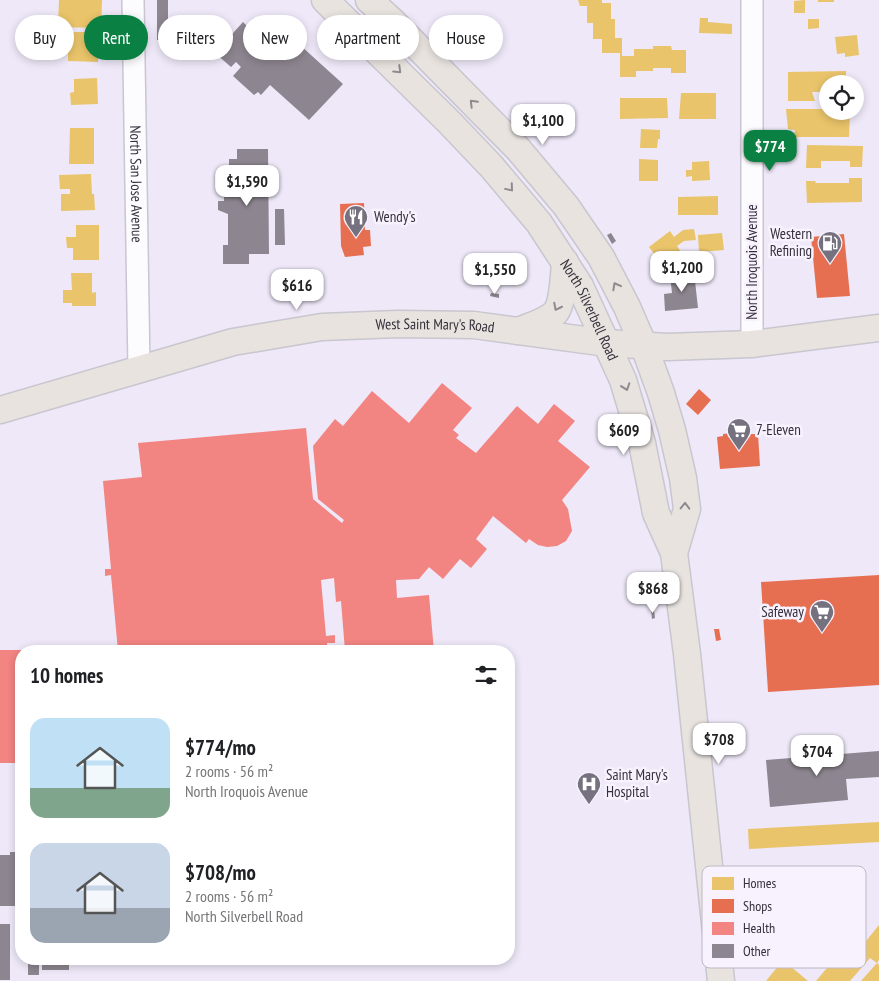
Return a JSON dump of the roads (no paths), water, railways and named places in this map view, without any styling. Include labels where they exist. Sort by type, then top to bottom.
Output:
[{"type":"main road","name":"North Silverbell Road","points":[[325,0],[436,108],[491,166],[539,223],[580,286],[607,343],[627,390],[642,442],[656,512],[674,554],[687,654],[709,866]]},
{"type":"main road","name":"North Silverbell Road","points":[[369,0],[519,150],[566,206],[600,257],[627,307],[644,346],[661,393],[683,478],[687,509],[674,554]]},
{"type":"main road","points":[[518,331],[550,318],[556,312],[561,299],[565,262]]},
{"type":"main road","name":"West Saint Mary's Road","points":[[0,410],[234,342],[322,328],[397,324],[474,325],[607,343],[667,347],[752,344],[879,328]]},
{"type":"main road","name":"North Silverbell Road","points":[[720,968],[721,981]]},
{"type":"street","name":"North San Jose Avenue","points":[[133,0],[139,369]]},
{"type":"street","name":"North Iroquois Avenue","points":[[752,0],[752,344]]},
{"type":"place","name":"Wendy's","points":[[356,238]]},
{"type":"place","name":"Western Refining","points":[[830,264]]},
{"type":"place","name":"7-Eleven","points":[[739,451]]},
{"type":"place","name":"Safeway","points":[[822,633]]},
{"type":"place","name":"Saint Mary's Hospital","points":[[589,805]]}]
